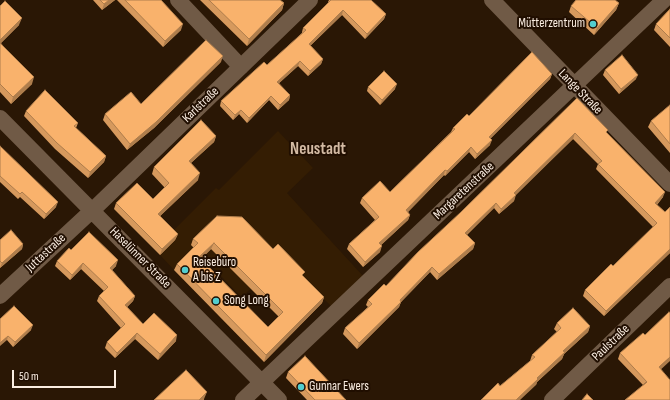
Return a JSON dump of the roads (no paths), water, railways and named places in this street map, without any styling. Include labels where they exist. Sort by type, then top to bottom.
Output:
[{"type":"street","points":[[178,0],[241,67]]},
{"type":"street","name":"Karlstraße","points":[[92,210],[310,0]]},
{"type":"street","name":"Lange Straße","points":[[492,0],[670,184]]},
{"type":"street","name":"Margaretenstraße","points":[[243,400],[664,0]]},
{"type":"street","name":"Haselünner Straße","points":[[0,118],[263,382],[279,400]]},
{"type":"street","name":"Juttastraße","points":[[0,296],[92,210]]},
{"type":"street","name":"Paulstraße","points":[[552,400],[670,286]]},
{"type":"place","name":"Mütterzentrum","points":[[593,24]]},
{"type":"place","name":"Reisebüro A bis Z","points":[[185,270]]},
{"type":"place","name":"Song Long","points":[[216,301]]},
{"type":"place","name":"Gunnar Ewers","points":[[301,387]]},
{"type":"district","name":"Neustadt","points":[[318,150]]}]
